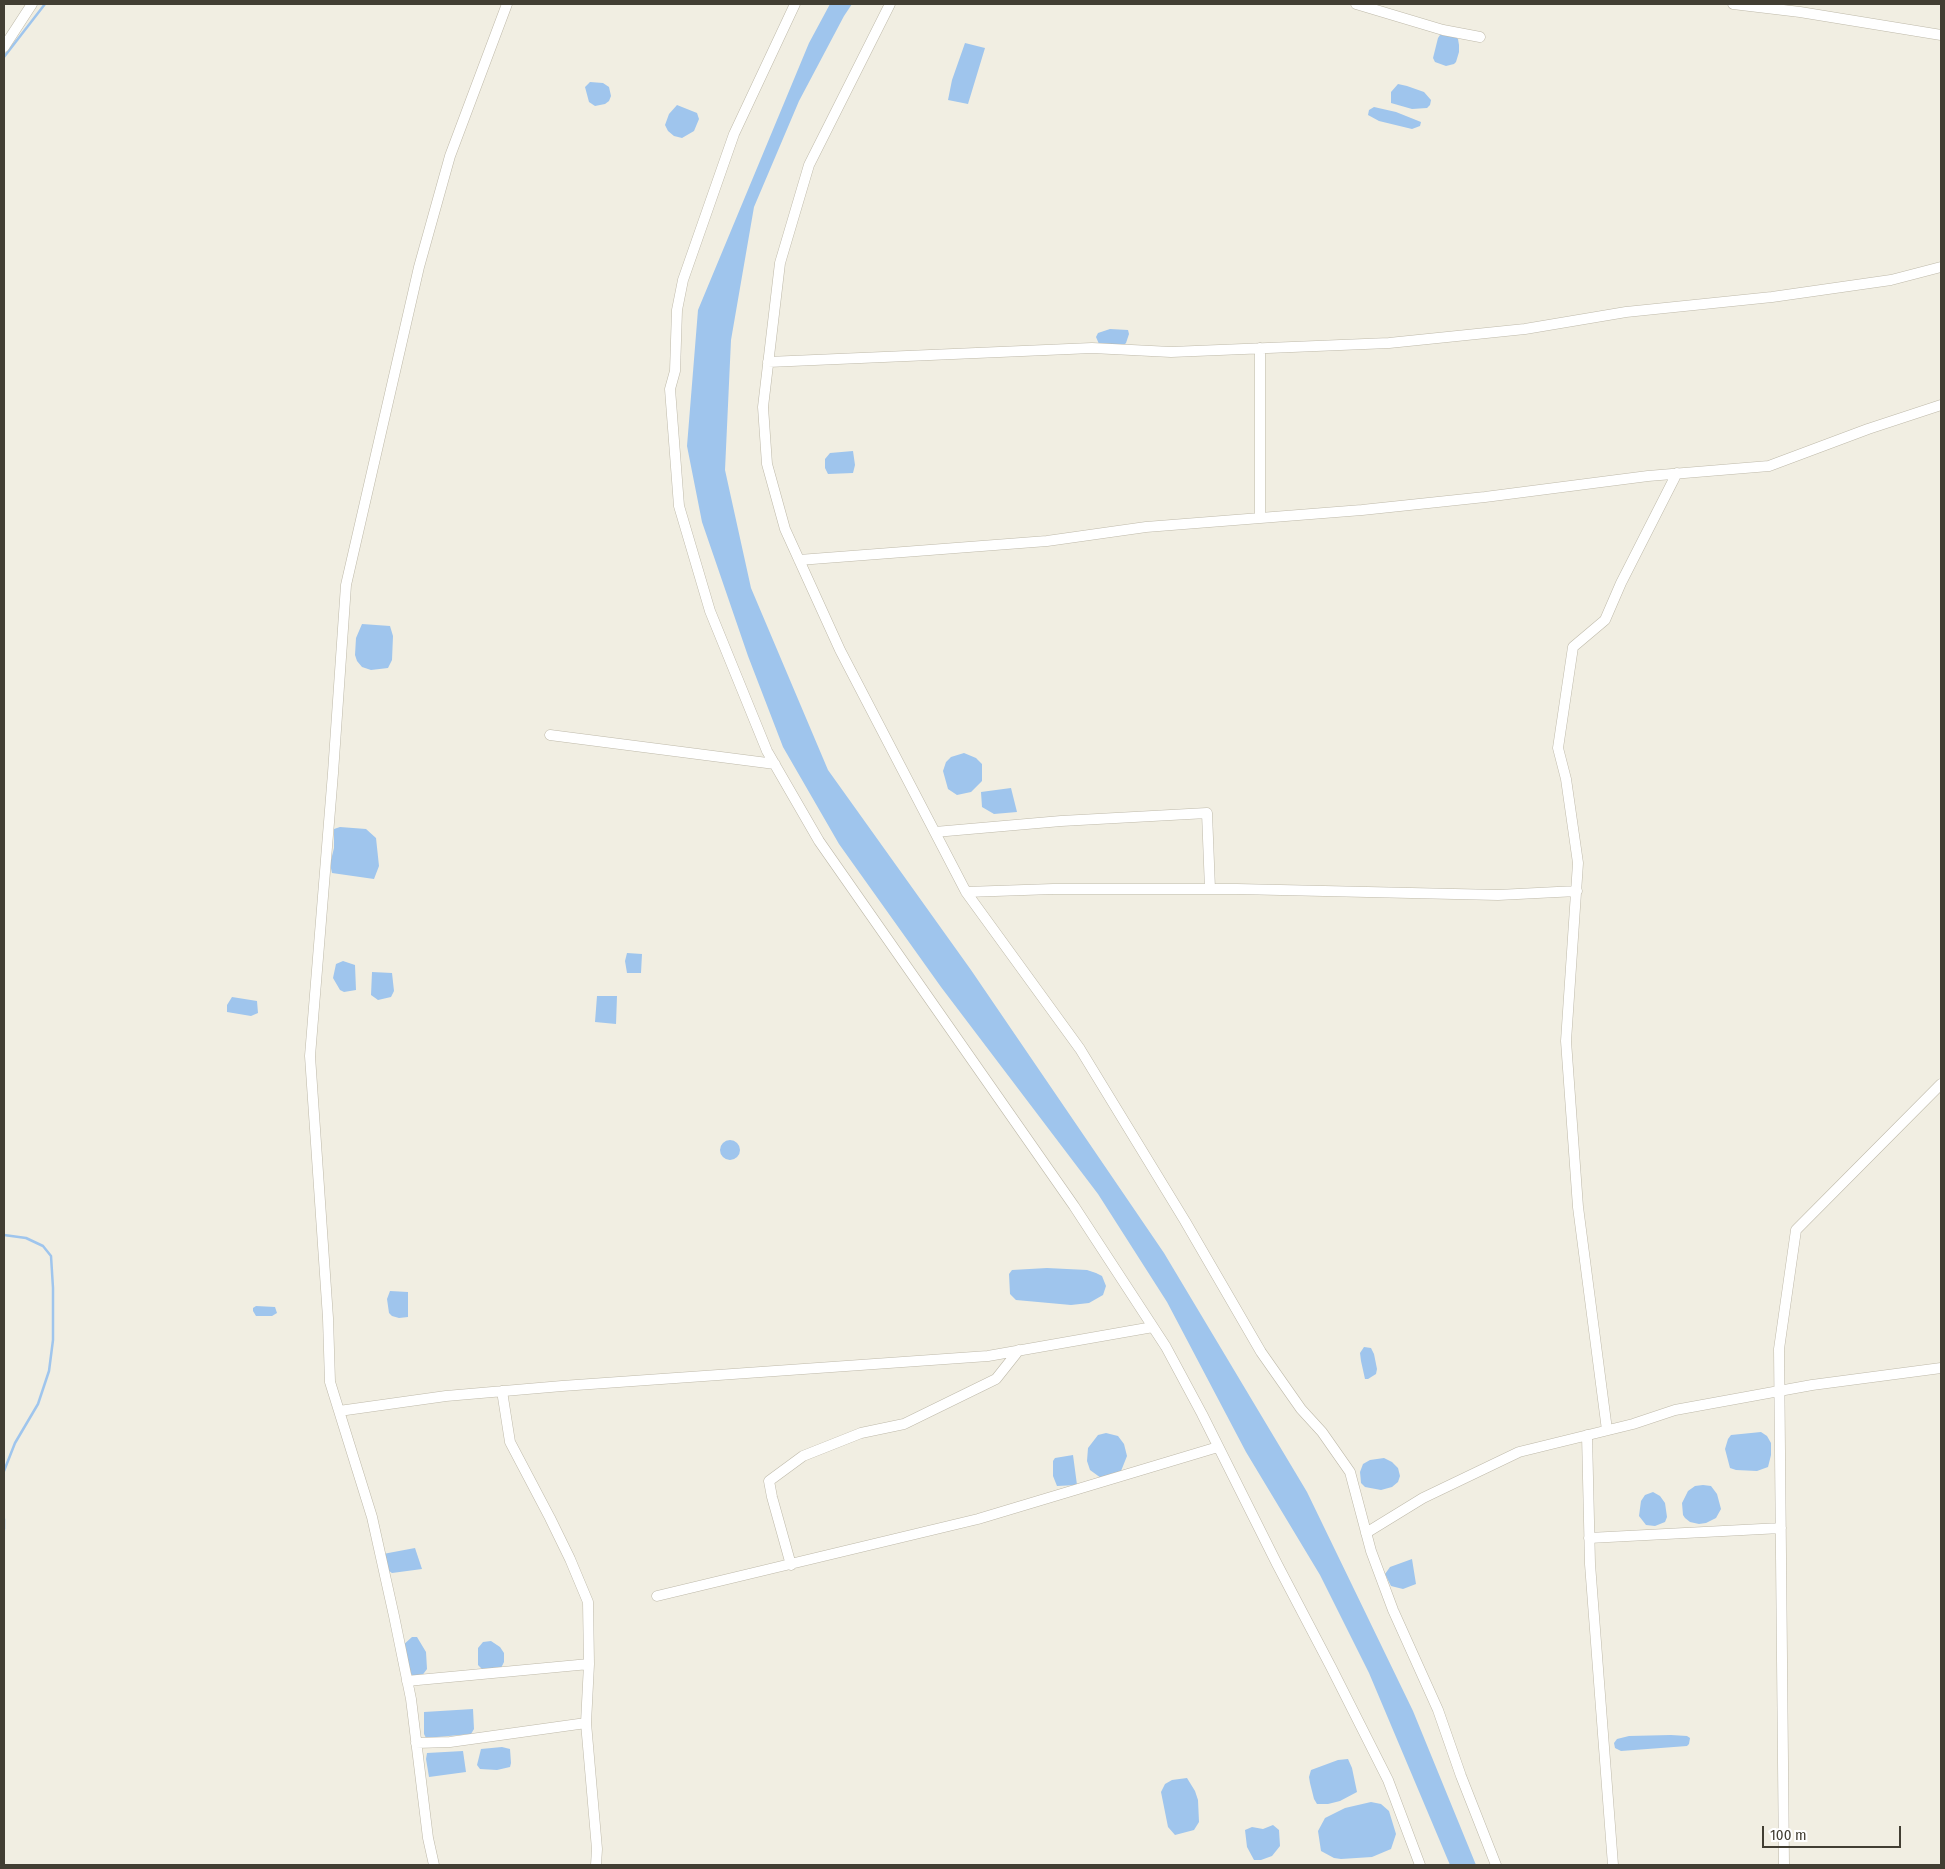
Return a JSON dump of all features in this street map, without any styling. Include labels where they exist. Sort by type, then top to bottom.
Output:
[{"type":"street","points":[[4,46],[32,4]]},
{"type":"street","points":[[434,1865],[428,1838],[407,1681],[372,1517],[330,1382],[328,1318],[310,1056],[346,584],[419,267],[450,156],[507,4]]},
{"type":"street","points":[[796,4],[734,134],[683,280],[678,310],[675,371],[670,388],[679,506],[710,611],[767,751],[819,841],[1074,1206],[1166,1347],[1388,1780],[1420,1865]]},
{"type":"street","points":[[890,4],[809,165],[780,262],[763,407],[767,464],[785,529],[840,650],[966,892],[1080,1049],[1185,1221],[1261,1352],[1300,1409],[1322,1432],[1350,1472],[1371,1551],[1393,1610],[1438,1710],[1461,1776],[1496,1865]]},
{"type":"street","points":[[1356,4],[1443,30],[1480,37]]},
{"type":"street","points":[[1733,4],[1800,12],[1941,35]]},
{"type":"street","points":[[768,362],[1092,348],[1171,352],[1389,343],[1525,329],[1626,312],[1772,297],[1881,281],[1941,267]]},
{"type":"street","points":[[1260,348],[1260,518]]},
{"type":"street","points":[[799,560],[1047,541],[1146,527],[1362,510],[1677,474],[1769,466],[1868,429],[1941,405]]},
{"type":"street","points":[[1607,1430],[1578,1207],[1566,1041],[1578,864],[1566,779],[1558,748],[1573,648],[1605,620],[1621,583],[1677,474]]},
{"type":"street","points":[[550,735],[775,764]]},
{"type":"street","points":[[935,832],[1061,821],[1207,813],[1210,889]]},
{"type":"street","points":[[966,892],[1053,889],[1210,889],[1498,895],[1577,891]]},
{"type":"street","points":[[1784,1865],[1780,1349],[1796,1230],[1941,1084]]},
{"type":"street","points":[[339,1411],[446,1396],[502,1391],[988,1356],[1153,1327]]},
{"type":"street","points":[[791,1565],[769,1481],[803,1456],[861,1433],[904,1424],[996,1379],[1019,1350]]},
{"type":"street","points":[[1366,1533],[1423,1498],[1519,1452],[1607,1430],[1675,1410],[1780,1390],[1941,1368]]},
{"type":"street","points":[[502,1391],[510,1442],[570,1559],[588,1602],[589,1664],[586,1723],[597,1849],[596,1865]]},
{"type":"street","points":[[1587,1435],[1590,1564],[1613,1865]]},
{"type":"street","points":[[657,1596],[978,1519],[1218,1447]]},
{"type":"street","points":[[1589,1538],[1781,1528]]},
{"type":"street","points":[[407,1681],[589,1664]]},
{"type":"street","points":[[416,1743],[450,1742],[586,1723]]},
{"type":"water","points":[[830,4],[852,4],[799,101],[754,207],[731,340],[725,470],[751,588],[828,770],[971,970],[1164,1253],[1307,1492],[1413,1711],[1476,1865],[1450,1865],[1369,1673],[1320,1575],[1246,1452],[1167,1302],[1098,1194],[941,987],[839,844],[783,747],[748,656],[702,522],[687,446],[698,310],[809,43]]},
{"type":"water","points":[[1443,34],[1456,37],[1459,45],[1456,62],[1446,66],[1435,62],[1433,58],[1438,38]]},
{"type":"water","points":[[965,43],[985,48],[968,104],[948,100],[952,80]]},
{"type":"water","points":[[590,82],[603,83],[609,87],[611,96],[609,101],[595,106],[589,102],[585,87]]},
{"type":"water","points":[[1398,84],[1424,92],[1431,100],[1430,105],[1427,108],[1412,109],[1391,103],[1391,92]]},
{"type":"water","points":[[677,105],[697,113],[699,119],[694,131],[682,138],[674,136],[665,125],[669,114]]},
{"type":"water","points":[[1374,107],[1396,112],[1421,122],[1420,126],[1412,129],[1379,121],[1368,115],[1369,110]]},
{"type":"water","points":[[1110,329],[1128,330],[1129,334],[1123,346],[1099,344],[1096,337],[1098,333]]},
{"type":"water","points":[[853,451],[855,465],[853,473],[828,474],[825,468],[825,459],[830,453]]},
{"type":"water","points":[[362,624],[390,626],[393,636],[392,660],[388,668],[371,670],[362,667],[357,661],[355,655],[356,638]]},
{"type":"water","points":[[964,753],[976,758],[982,764],[982,781],[971,792],[957,795],[948,789],[943,771],[946,762],[951,757]]},
{"type":"water","points":[[1011,788],[1017,812],[994,814],[982,807],[981,792]]},
{"type":"water","points":[[340,827],[366,829],[376,838],[379,866],[374,879],[332,873],[330,864],[334,848],[334,829]]},
{"type":"water","points":[[627,953],[642,954],[641,973],[627,973],[625,961]]},
{"type":"water","points":[[343,961],[355,965],[356,990],[344,992],[340,990],[333,978],[336,964]]},
{"type":"water","points":[[372,972],[392,973],[394,991],[391,997],[378,1000],[371,995]]},
{"type":"water","points":[[597,996],[617,996],[616,1024],[595,1022]]},
{"type":"water","points":[[232,997],[257,1001],[258,1013],[251,1016],[227,1012],[227,1005]]},
{"type":"water","points":[[730,1140],[737,1143],[740,1150],[737,1157],[730,1160],[723,1157],[720,1150],[723,1143]]},
{"type":"water","points":[[1047,1268],[1087,1270],[1096,1273],[1102,1276],[1106,1286],[1103,1295],[1089,1303],[1071,1305],[1016,1300],[1010,1294],[1009,1274],[1012,1270]]},
{"type":"water","points":[[390,1291],[408,1292],[408,1317],[399,1318],[389,1313],[387,1299]]},
{"type":"water","points":[[256,1306],[275,1307],[277,1313],[272,1316],[256,1316],[253,1308]]},
{"type":"water","points":[[1364,1347],[1371,1348],[1377,1369],[1376,1374],[1368,1379],[1365,1379],[1360,1353]]},
{"type":"water","points":[[1761,1432],[1767,1436],[1771,1443],[1768,1467],[1757,1471],[1730,1468],[1725,1449],[1731,1435]]},
{"type":"water","points":[[1106,1433],[1118,1436],[1124,1444],[1127,1456],[1121,1471],[1101,1478],[1090,1470],[1087,1461],[1088,1448],[1098,1435]]},
{"type":"water","points":[[1073,1455],[1077,1485],[1057,1486],[1053,1476],[1053,1461],[1055,1458]]},
{"type":"water","points":[[1384,1458],[1398,1468],[1400,1476],[1398,1482],[1392,1487],[1381,1490],[1365,1487],[1361,1483],[1360,1472],[1363,1464],[1370,1460]]},
{"type":"water","points":[[1695,1486],[1711,1486],[1717,1494],[1721,1509],[1716,1518],[1706,1523],[1690,1522],[1683,1515],[1682,1503],[1688,1491]]},
{"type":"water","points":[[1653,1492],[1660,1496],[1665,1503],[1667,1517],[1665,1522],[1655,1526],[1646,1525],[1639,1516],[1641,1501],[1645,1495]]},
{"type":"water","points":[[415,1548],[422,1569],[392,1573],[383,1567],[383,1554]]},
{"type":"water","points":[[1412,1559],[1416,1584],[1403,1589],[1391,1586],[1385,1574],[1390,1567]]},
{"type":"water","points":[[412,1637],[417,1637],[426,1652],[427,1669],[421,1677],[413,1677],[408,1668],[402,1646]]},
{"type":"water","points":[[491,1641],[500,1647],[504,1653],[504,1662],[501,1668],[485,1672],[478,1665],[478,1648],[483,1642]]},
{"type":"water","points":[[473,1709],[474,1729],[471,1734],[426,1738],[424,1734],[424,1712]]},
{"type":"water","points":[[1629,1736],[1687,1736],[1690,1738],[1689,1744],[1687,1746],[1621,1751],[1615,1748],[1614,1743],[1617,1739]]},
{"type":"water","points":[[502,1747],[510,1749],[510,1767],[497,1770],[480,1769],[477,1765],[481,1749]]},
{"type":"water","points":[[463,1751],[466,1772],[429,1777],[427,1753]]},
{"type":"water","points":[[1348,1759],[1357,1792],[1340,1801],[1317,1804],[1310,1783],[1311,1770],[1338,1760]]},
{"type":"water","points":[[1187,1778],[1198,1800],[1199,1822],[1194,1830],[1175,1835],[1168,1827],[1161,1792],[1165,1784],[1172,1780]]},
{"type":"water","points":[[1371,1802],[1381,1804],[1389,1811],[1396,1834],[1391,1849],[1372,1857],[1341,1859],[1334,1858],[1321,1851],[1318,1831],[1325,1818],[1345,1808]]},
{"type":"water","points":[[1273,1825],[1279,1830],[1280,1846],[1272,1856],[1261,1860],[1254,1860],[1247,1847],[1245,1830],[1252,1827],[1263,1829]]},
{"type":"waterway","points":[[4,57],[45,4]]},
{"type":"waterway","points":[[4,1235],[26,1238],[43,1246],[51,1256],[53,1288],[53,1340],[49,1371],[38,1404],[15,1443],[4,1471]]},
{"type":"waterway","points":[[4,1519],[4,1529]]}]
